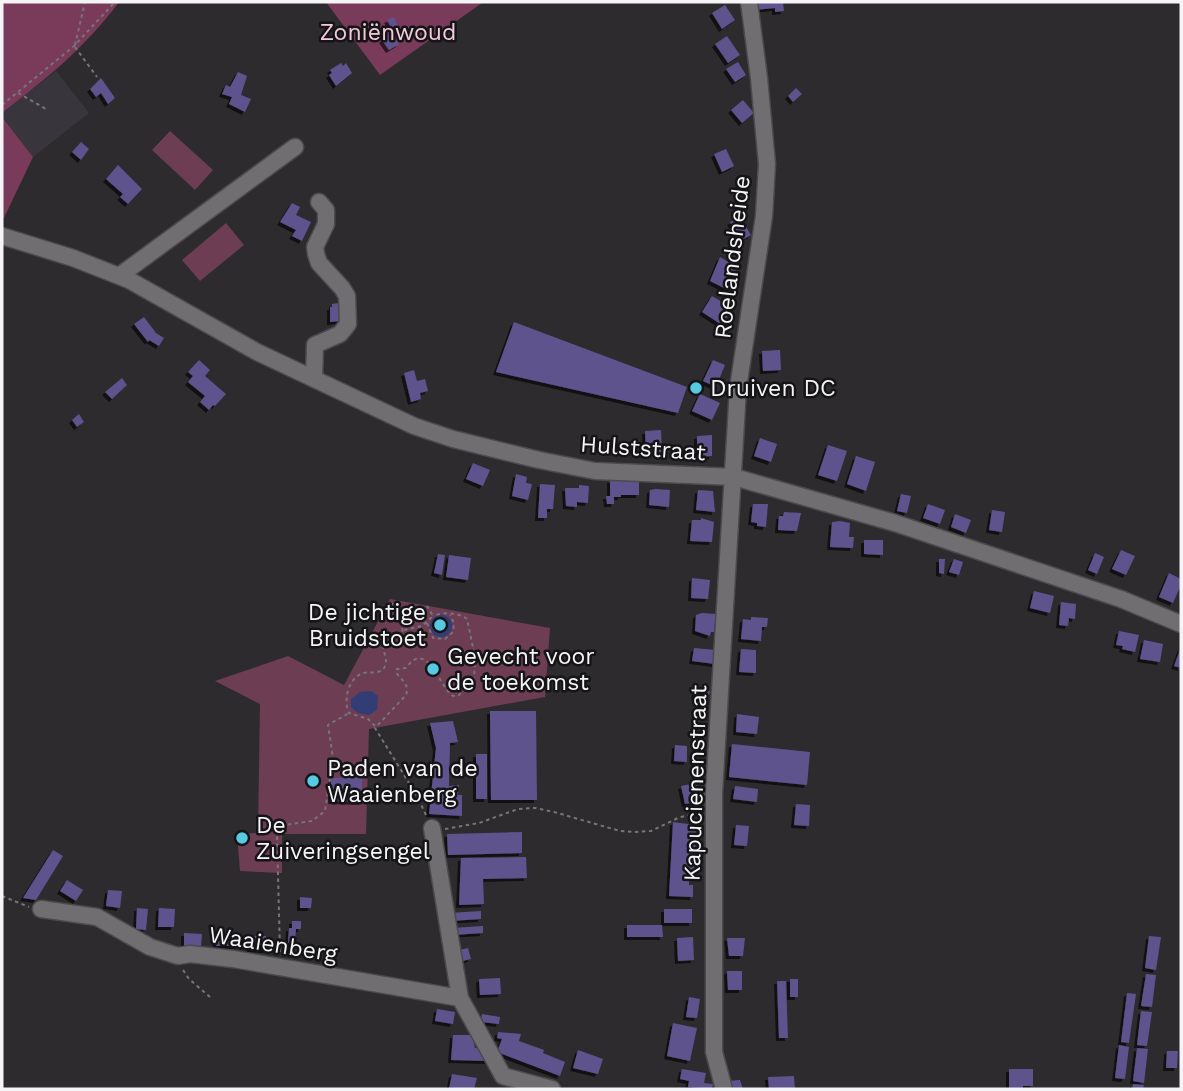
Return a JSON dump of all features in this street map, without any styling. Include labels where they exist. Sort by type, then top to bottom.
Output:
[{"type":"street","name":"Roelandsheide","points":[[734,477],[738,388],[764,216],[766,164],[760,78],[749,2]]},
{"type":"street","points":[[118,276],[295,147]]},
{"type":"street","points":[[314,379],[315,345],[340,334],[348,324],[347,296],[319,263],[316,254],[316,247],[326,224],[326,210],[319,202]]},
{"type":"street","name":"Hulststraat","points":[[2,236],[73,258],[118,276],[257,352],[414,426],[453,439],[595,471],[734,477],[895,523],[1108,595],[1181,624]]},
{"type":"street","name":"Kapucienenstraat","points":[[724,1089],[714,1052],[714,813],[734,477]]},
{"type":"street","points":[[432,828],[460,998],[500,1082],[552,1089]]},
{"type":"street","name":"Waaienberg","points":[[41,909],[97,917],[150,947],[178,956],[190,954],[280,967],[460,998]]},
{"type":"path","points":[[74,46],[85,2]]},
{"type":"path","points":[[2,105],[74,46],[115,2]]},
{"type":"path","points":[[74,46],[97,77]]},
{"type":"path","points":[[17,93],[46,109]]},
{"type":"path","points":[[393,600],[392,608],[403,631]]},
{"type":"path","points":[[428,606],[432,616]]},
{"type":"path","points":[[427,623],[433,638],[445,639],[453,632],[450,615]]},
{"type":"path","points":[[375,727],[406,695],[406,684],[396,672],[406,668],[412,660],[419,658],[425,661],[453,696],[459,695],[473,683],[475,657],[469,624],[463,616],[432,616],[427,623],[403,631],[383,646],[387,662],[384,668],[377,673],[362,673],[352,683],[345,705],[349,713],[368,719],[375,727],[417,796],[432,828],[445,829],[479,823],[518,809],[535,808],[620,831],[634,832],[651,831],[680,817],[714,813]]},
{"type":"path","points":[[280,967],[279,829],[284,825],[312,821],[325,811],[333,758],[328,725],[349,713]]},
{"type":"path","points":[[2,896],[22,905],[41,909]]},
{"type":"path","points":[[178,956],[189,979],[210,997]]},
{"type":"shaded area","points":[[56,71],[89,113],[33,157],[2,117],[2,113]]},
{"type":"shaded area","points":[[170,131],[213,170],[195,190],[152,150]]},
{"type":"shaded area","points":[[226,223],[244,245],[200,281],[182,260]]},
{"type":"shaded area","name":"Paden van de Waaienberg","points":[[390,599],[550,628],[545,697],[369,729],[366,834],[282,834],[282,873],[240,871],[237,834],[258,833],[260,704],[215,681],[288,656],[344,685]]},
{"type":"green space","points":[[2,2],[119,2],[79,48],[2,113]]},
{"type":"green space","name":"Zoniënwoud","points":[[326,2],[482,2],[482,3],[380,75]]},
{"type":"green space","points":[[2,117],[33,157],[2,222]]},
{"type":"water","points":[[437,615],[445,615],[452,622],[452,630],[445,637],[437,637],[430,630],[430,622]]},
{"type":"water","points":[[371,691],[378,696],[377,710],[369,715],[358,713],[351,707],[351,699],[360,692]]},
{"type":"building","points":[[754,2],[783,2],[784,11],[775,12],[775,8],[754,10]]},
{"type":"building","points":[[725,5],[735,20],[722,29],[712,13]]},
{"type":"building","points":[[394,17],[398,26],[392,29],[387,20]]},
{"type":"building","points":[[391,33],[399,44],[389,50],[382,40]]},
{"type":"building","points":[[727,36],[740,55],[728,63],[715,44]]},
{"type":"building","points":[[738,62],[746,75],[735,82],[726,69]]},
{"type":"building","points":[[341,63],[343,66],[346,63],[352,73],[336,86],[329,75],[332,73],[330,70]]},
{"type":"building","points":[[238,72],[247,76],[241,95],[251,99],[245,112],[229,104],[232,97],[222,94],[226,85],[230,87]]},
{"type":"building","points":[[101,78],[115,98],[108,104],[101,93],[96,97],[90,89]]},
{"type":"building","points":[[796,88],[802,94],[793,102],[788,96]]},
{"type":"building","points":[[743,100],[754,113],[742,123],[731,110]]},
{"type":"building","points":[[81,142],[89,149],[81,160],[72,152]]},
{"type":"building","points":[[726,149],[734,166],[722,172],[714,154]]},
{"type":"building","points":[[118,165],[142,189],[128,204],[120,197],[123,194],[106,179]]},
{"type":"building","points":[[292,203],[300,207],[296,215],[311,222],[302,241],[292,236],[296,230],[280,222]]},
{"type":"building","points":[[740,217],[751,235],[740,241],[730,222]]},
{"type":"building","points":[[720,257],[732,264],[730,267],[736,271],[726,289],[710,281]]},
{"type":"building","points":[[712,296],[732,308],[722,325],[702,312]]},
{"type":"building","points":[[339,303],[341,321],[330,322],[330,307]]},
{"type":"building","points":[[144,317],[156,333],[164,338],[159,346],[149,340],[148,342],[134,324]]},
{"type":"building","points":[[514,322],[687,387],[678,413],[496,372]]},
{"type":"building","points":[[780,350],[781,370],[763,371],[762,351]]},
{"type":"building","points":[[199,360],[210,370],[205,376],[226,394],[209,410],[200,402],[205,396],[188,382],[193,376],[188,372]]},
{"type":"building","points":[[713,360],[725,365],[716,387],[703,381]]},
{"type":"building","points":[[414,370],[417,381],[425,379],[428,391],[420,393],[421,399],[411,402],[404,373]]},
{"type":"building","points":[[122,378],[127,385],[112,399],[105,392]]},
{"type":"building","points":[[700,394],[720,403],[712,420],[692,411]]},
{"type":"building","points":[[79,414],[84,422],[77,427],[72,420]]},
{"type":"building","points":[[661,430],[662,452],[646,453],[645,431]]},
{"type":"building","points":[[712,435],[712,456],[697,457],[697,436]]},
{"type":"building","points":[[760,438],[777,444],[771,462],[754,456]]},
{"type":"building","points":[[828,445],[847,451],[837,481],[818,475]]},
{"type":"building","points":[[856,456],[875,462],[866,491],[847,484]]},
{"type":"building","points":[[473,463],[490,470],[483,486],[466,479]]},
{"type":"building","points":[[516,474],[527,477],[526,483],[532,484],[528,500],[512,496]]},
{"type":"building","points":[[610,480],[639,480],[639,495],[621,495],[614,497],[614,504],[607,504]]},
{"type":"building","points":[[540,484],[555,485],[553,509],[547,509],[547,518],[538,518]]},
{"type":"building","points":[[579,485],[589,486],[588,503],[577,502],[577,507],[566,506],[565,488],[579,488]]},
{"type":"building","points":[[650,490],[670,490],[669,507],[649,505]]},
{"type":"building","points":[[698,490],[713,491],[715,512],[696,510]]},
{"type":"building","points":[[901,494],[911,496],[907,513],[897,511]]},
{"type":"building","points":[[753,504],[768,504],[766,527],[751,522]]},
{"type":"building","points":[[928,504],[945,510],[940,524],[923,518]]},
{"type":"building","points":[[992,510],[1005,512],[1002,532],[989,530]]},
{"type":"building","points":[[784,512],[801,513],[797,531],[778,530],[779,516],[783,516]]},
{"type":"building","points":[[955,514],[971,520],[966,533],[951,527]]},
{"type":"building","points":[[701,518],[714,522],[712,542],[690,541],[692,520]]},
{"type":"building","points":[[832,522],[850,523],[849,537],[854,537],[853,548],[830,547]]},
{"type":"building","points":[[864,540],[883,540],[883,555],[864,554]]},
{"type":"building","points":[[1121,550],[1135,556],[1126,575],[1112,569]]},
{"type":"building","points":[[1095,553],[1104,557],[1097,574],[1088,570]]},
{"type":"building","points":[[438,554],[445,555],[442,575],[434,573]]},
{"type":"building","points":[[449,555],[471,558],[468,580],[446,577]]},
{"type":"building","points":[[939,559],[945,559],[944,574],[939,573]]},
{"type":"building","points":[[954,559],[963,562],[959,575],[949,572]]},
{"type":"building","points":[[1169,573],[1181,579],[1173,603],[1159,597]]},
{"type":"building","points":[[692,578],[710,580],[708,599],[691,598]]},
{"type":"building","points":[[1034,591],[1054,596],[1050,613],[1030,608]]},
{"type":"building","points":[[1061,602],[1076,604],[1075,619],[1069,618],[1068,626],[1059,625]]},
{"type":"building","points":[[716,614],[714,632],[711,632],[710,636],[695,631],[696,615]]},
{"type":"building","points":[[751,617],[768,618],[767,627],[762,627],[761,641],[741,639],[743,619],[751,620]]},
{"type":"building","points":[[1119,631],[1139,635],[1135,652],[1116,645]]},
{"type":"building","points":[[1144,640],[1163,644],[1160,662],[1140,659]]},
{"type":"building","points":[[1181,647],[1181,668],[1174,666]]},
{"type":"building","points":[[694,648],[716,650],[715,664],[692,661]]},
{"type":"building","points":[[741,649],[756,650],[756,673],[739,672]]},
{"type":"building","points":[[696,688],[710,691],[708,699],[694,696]]},
{"type":"building","points":[[490,711],[536,711],[537,800],[491,800]]},
{"type":"building","points":[[737,714],[759,717],[757,734],[736,732]]},
{"type":"building","points":[[453,721],[458,742],[450,743],[449,786],[459,785],[462,816],[429,814],[436,748],[430,723]]},
{"type":"building","points":[[732,744],[810,752],[807,785],[729,777]]},
{"type":"building","points":[[675,745],[687,746],[687,762],[674,761]]},
{"type":"building","points":[[476,754],[487,754],[487,799],[476,799]]},
{"type":"building","points":[[331,778],[362,778],[362,802],[331,801]]},
{"type":"building","points":[[696,783],[698,791],[707,789],[709,800],[685,804],[681,786]]},
{"type":"building","points":[[735,786],[758,789],[757,802],[733,799]]},
{"type":"building","points":[[796,804],[810,805],[809,826],[794,825]]},
{"type":"building","points":[[673,822],[696,825],[694,878],[689,878],[689,885],[693,885],[693,897],[669,896]]},
{"type":"building","points":[[736,825],[749,826],[747,846],[734,845]]},
{"type":"building","points":[[522,832],[522,853],[448,855],[447,834]]},
{"type":"building","points":[[53,850],[63,856],[36,900],[23,898]]},
{"type":"building","points":[[526,857],[527,878],[483,879],[484,904],[459,905],[461,858]]},
{"type":"building","points":[[67,880],[83,890],[76,901],[60,891]]},
{"type":"building","points":[[108,890],[122,891],[120,908],[106,906]]},
{"type":"building","points":[[300,897],[312,898],[311,908],[300,908]]},
{"type":"building","points":[[137,908],[148,909],[146,930],[136,929]]},
{"type":"building","points":[[159,908],[175,909],[174,927],[158,927]]},
{"type":"building","points":[[664,909],[692,909],[692,923],[664,923]]},
{"type":"building","points":[[481,911],[481,919],[450,921],[449,913]]},
{"type":"building","points":[[292,921],[301,921],[301,929],[296,929],[295,943],[288,943],[289,928],[292,928]]},
{"type":"building","points":[[627,925],[662,925],[663,937],[627,937]]},
{"type":"building","points":[[483,926],[483,933],[453,935],[453,928]]},
{"type":"building","points":[[216,932],[238,932],[239,946],[216,946]]},
{"type":"building","points":[[184,933],[202,934],[201,947],[184,947]]},
{"type":"building","points":[[250,936],[266,936],[266,950],[250,949]]},
{"type":"building","points":[[1149,936],[1161,937],[1156,970],[1145,968]]},
{"type":"building","points":[[693,937],[694,960],[678,961],[677,938]]},
{"type":"building","points":[[727,938],[745,938],[743,956],[729,956]]},
{"type":"building","points":[[468,948],[471,959],[458,962],[455,951]]},
{"type":"building","points":[[727,971],[742,971],[742,990],[728,990]]},
{"type":"building","points":[[1146,974],[1156,975],[1152,1007],[1141,1006]]},
{"type":"building","points":[[500,978],[501,994],[480,995],[479,979]]},
{"type":"building","points":[[790,979],[798,979],[798,997],[790,997]]},
{"type":"building","points":[[777,981],[786,981],[788,1038],[779,1038]]},
{"type":"building","points":[[1127,993],[1136,994],[1129,1043],[1121,1042]]},
{"type":"building","points":[[689,997],[700,999],[697,1018],[686,1017]]},
{"type":"building","points":[[437,1009],[455,1012],[453,1024],[435,1021]]},
{"type":"building","points":[[1141,1011],[1152,1012],[1147,1046],[1137,1045]]},
{"type":"building","points":[[482,1014],[500,1017],[499,1024],[481,1022]]},
{"type":"building","points":[[673,1023],[697,1028],[690,1061],[667,1056]]},
{"type":"building","points":[[498,1032],[521,1034],[519,1041],[544,1050],[543,1053],[565,1062],[560,1076],[497,1052],[502,1039],[497,1038]]},
{"type":"building","points":[[453,1035],[472,1035],[475,1048],[486,1048],[488,1061],[451,1060]]},
{"type":"building","points":[[1119,1045],[1129,1047],[1125,1079],[1115,1078]]},
{"type":"building","points":[[1137,1048],[1148,1049],[1144,1083],[1133,1081]]},
{"type":"building","points":[[578,1050],[603,1059],[598,1074],[573,1068]]},
{"type":"building","points":[[1167,1051],[1178,1051],[1177,1068],[1166,1068]]},
{"type":"building","points":[[682,1069],[706,1073],[704,1083],[713,1084],[712,1089],[688,1087],[689,1081],[680,1079]]},
{"type":"building","points":[[1009,1069],[1033,1069],[1033,1086],[1009,1089]]},
{"type":"building","points":[[452,1074],[477,1078],[474,1089],[449,1089]]},
{"type":"building","points":[[794,1076],[795,1089],[769,1089],[768,1077]]},
{"type":"building","points":[[740,1080],[743,1089],[729,1089],[727,1081]]},
{"type":"building","points":[[1133,1084],[1144,1085],[1143,1089],[1132,1089]]},
{"type":"place","name":"Druiven DC","points":[[696,388]]},
{"type":"place","name":"De jichtige Bruidstoet","points":[[440,625]]},
{"type":"place","name":"Gevecht voor de toekomst","points":[[433,669]]},
{"type":"place","name":"Paden van de Waaienberg","points":[[313,781]]},
{"type":"place","name":"De Zuiveringsengel","points":[[242,838]]}]
